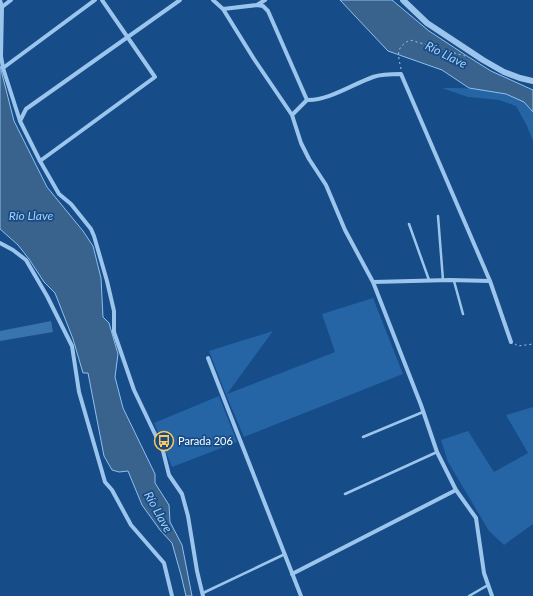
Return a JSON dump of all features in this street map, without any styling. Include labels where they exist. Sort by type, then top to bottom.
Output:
[{"type":"street","points":[[0,0],[2,7],[1,56],[3,68],[20,121],[40,161],[59,194],[91,229],[94,236],[108,281],[114,311],[114,332],[134,390],[162,450],[169,475],[182,494],[188,516],[197,571],[203,594]]},
{"type":"street","points":[[2,7],[11,0]]},
{"type":"street","points":[[3,68],[95,0]]},
{"type":"street","points":[[40,161],[155,77],[102,0]]},
{"type":"street","points":[[20,121],[26,109],[180,0]]},
{"type":"street","points":[[213,0],[223,9],[254,59],[292,115],[301,143],[326,185],[345,230],[373,282],[424,412],[437,452],[456,490],[476,518],[484,573],[492,596]]},
{"type":"street","points":[[257,5],[265,0]]},
{"type":"street","points":[[403,0],[428,23],[483,60],[504,72],[533,81]]},
{"type":"street","points":[[223,9],[257,5],[263,6],[268,11],[307,100]]},
{"type":"street","points":[[292,115],[307,100],[320,99],[374,77],[387,74],[401,74],[490,282],[512,342]]},
{"type":"street","points":[[0,243],[13,250],[26,260],[47,296],[69,340],[75,358],[80,392],[105,482],[112,490],[131,525],[164,563],[172,596]]},
{"type":"street","points":[[373,282],[443,280],[490,282]]},
{"type":"street","points":[[208,358],[301,596]]},
{"type":"street","points":[[292,574],[456,490]]},
{"type":"lane","points":[[438,216],[443,280]]},
{"type":"lane","points":[[409,224],[429,281]]},
{"type":"lane","points":[[453,280],[463,314]]},
{"type":"lane","points":[[363,437],[424,412]]},
{"type":"lane","points":[[345,494],[437,452]]},
{"type":"lane","points":[[203,594],[285,554]]},
{"type":"lane","points":[[469,596],[488,585]]},
{"type":"path","points":[[401,74],[398,50],[403,44],[410,40],[467,56]]},
{"type":"path","points":[[512,342],[518,346],[533,344]]},
{"type":"shaded area","points":[[442,88],[464,88],[493,91],[507,94],[519,99],[528,105],[533,113],[533,141],[516,106],[499,100],[468,97]]},
{"type":"shaded area","points":[[373,298],[403,374],[244,437],[209,351],[273,331],[227,394],[335,352],[322,314]]},
{"type":"shaded area","points":[[219,396],[237,442],[172,467],[154,423]]},
{"type":"shaded area","points":[[533,407],[533,524],[504,545],[489,531],[448,462],[441,440],[468,431],[494,472],[528,453],[506,415]]},
{"type":"water","name":"Río Llave","points":[[340,0],[392,0],[429,31],[467,56],[491,71],[533,90],[533,112],[524,102],[506,94],[469,88],[442,70],[388,51]]},
{"type":"water","name":"Río Llave","points":[[0,66],[14,121],[47,187],[83,231],[93,246],[101,278],[103,317],[109,323],[118,354],[115,377],[123,408],[155,474],[155,483],[169,505],[170,522],[182,545],[192,596],[186,596],[172,543],[160,530],[142,505],[128,471],[119,472],[112,470],[104,456],[88,373],[83,373],[73,339],[55,293],[44,282],[18,245],[0,229]]},
{"type":"building","points":[[51,321],[53,332],[0,341],[0,331]]},
{"type":"place","name":"Parada 206","points":[[164,441]]}]
